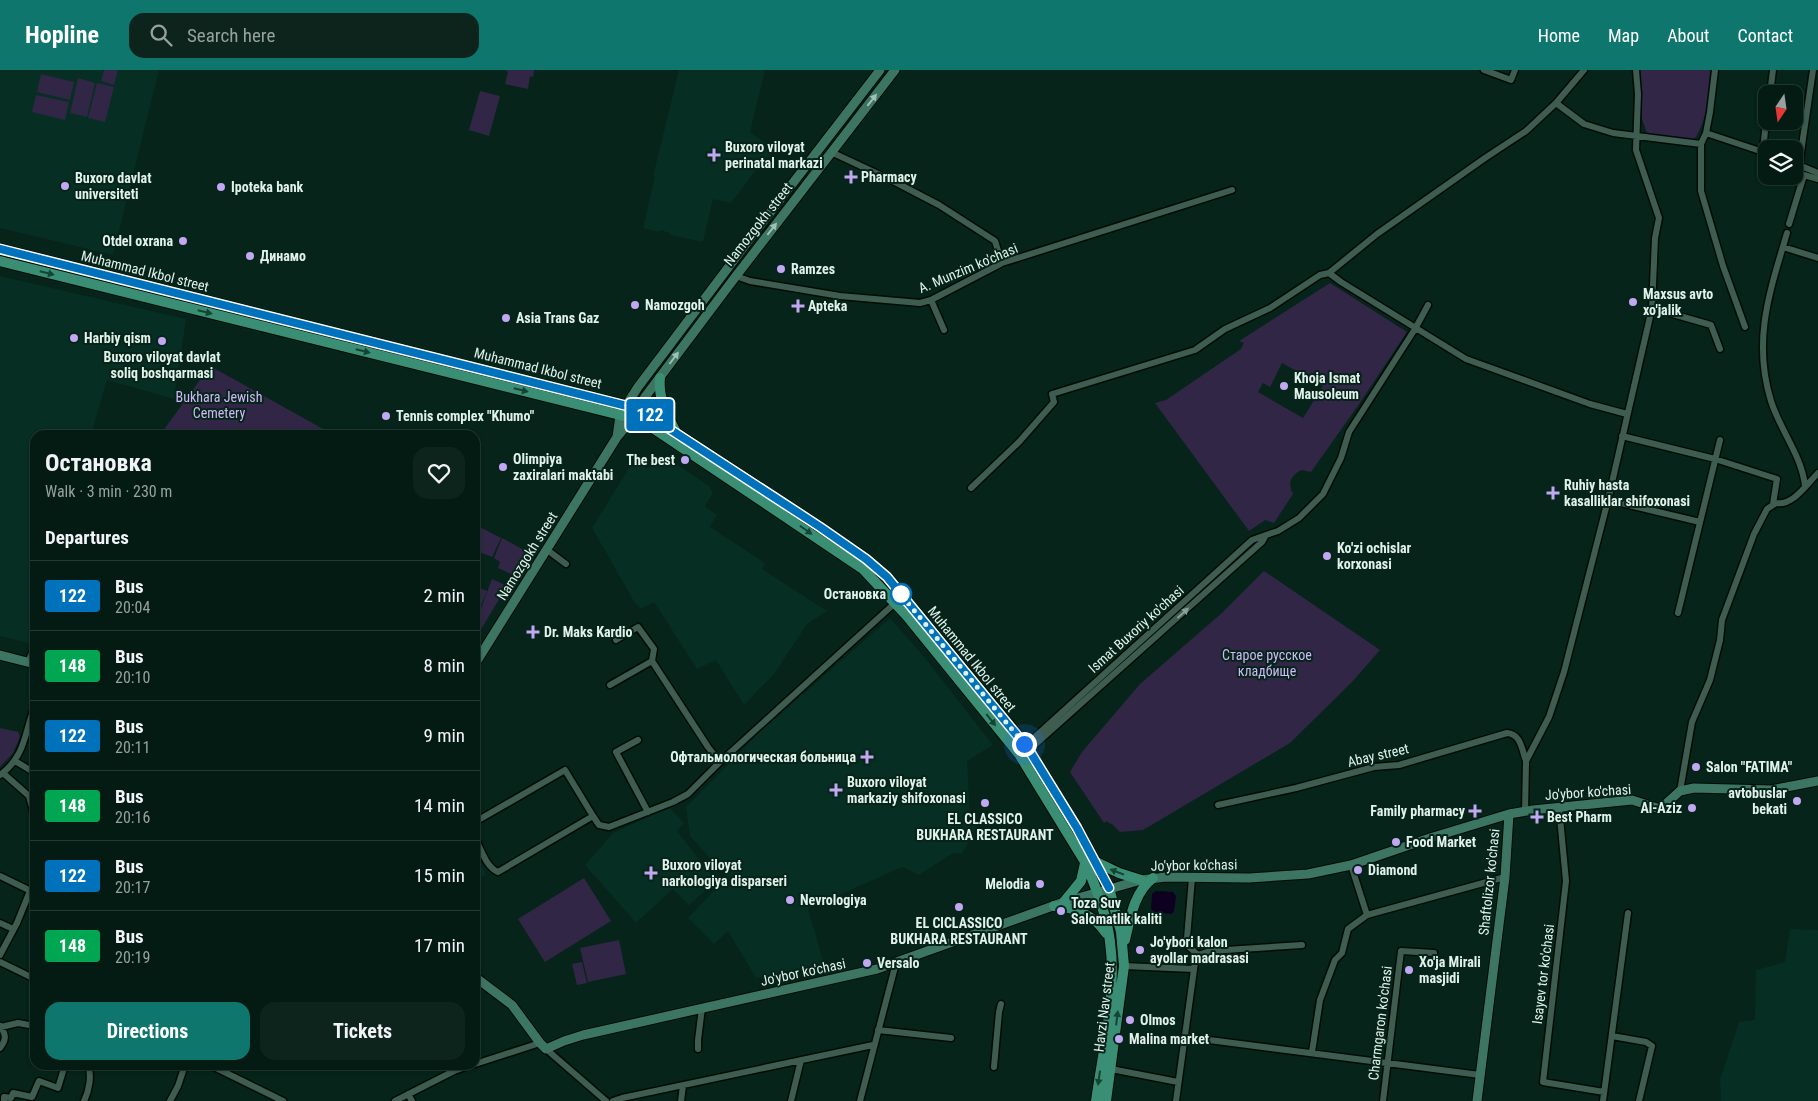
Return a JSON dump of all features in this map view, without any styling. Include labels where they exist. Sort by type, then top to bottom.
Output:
[{"type":"main road","name":"Muhammad Ikbol street","points":[[0,249],[626,404],[639,409],[676,431],[820,527],[873,564],[893,584],[1027,747],[1090,861],[1098,892]]},
{"type":"main road","name":"Muhammad Ikbol street","points":[[0,261],[620,415],[653,428],[863,569],[895,603],[1018,754],[1109,888]]},
{"type":"main road","points":[[660,378],[660,396],[665,411],[676,431]]},
{"type":"main road","points":[[1064,902],[1081,881],[1090,861],[1141,880]]},
{"type":"main road","points":[[1123,949],[1135,904],[1144,886],[1153,878]]},
{"type":"main road","name":"Havzi Nav street","points":[[1106,1101],[1124,966],[1119,920],[1109,888]]},
{"type":"main road","name":"Havzi Nav street","points":[[1096,1101],[1110,995],[1112,964],[1110,940],[1098,892]]},
{"type":"main road","points":[[1054,906],[1063,906],[1087,915],[1098,923],[1110,940]]},
{"type":"street","points":[[617,437],[620,415],[626,404],[880,70]]},
{"type":"street","name":"Namozgokh street","points":[[480,656],[617,437],[639,409],[645,397],[895,70]]},
{"type":"street","points":[[1484,70],[1512,80],[1515,70]]},
{"type":"street","points":[[971,488],[1020,442],[1054,402],[1052,394],[1195,350],[1226,329],[1270,308],[1320,275],[1329,273],[1377,234],[1526,131],[1556,103],[1584,70]]},
{"type":"street","points":[[1525,812],[1526,761],[1546,724],[1564,672],[1608,500],[1652,308],[1655,238],[1659,218],[1636,150],[1636,70]]},
{"type":"street","points":[[1715,70],[1710,112],[1706,132],[1701,144],[1701,191],[1723,266],[1745,327]]},
{"type":"street","points":[[1771,85],[1773,70]]},
{"type":"street","points":[[1801,140],[1813,70]]},
{"type":"street","points":[[1556,103],[1584,124],[1613,133],[1701,144]]},
{"type":"street","points":[[1706,132],[1758,150]]},
{"type":"street","points":[[831,133],[837,144]]},
{"type":"street","points":[[831,152],[893,180],[939,205],[995,241],[1002,264]]},
{"type":"street","points":[[1803,167],[1818,173]]},
{"type":"street","points":[[1789,224],[1804,175],[1818,179]]},
{"type":"street","name":"A. Munzim ko'chasi","points":[[736,276],[750,281],[840,296],[920,303],[931,300],[1002,264],[1232,190]]},
{"type":"street","points":[[1787,233],[1763,327],[1763,360],[1771,402],[1803,472],[1805,486]]},
{"type":"street","points":[[1783,247],[1818,258]]},
{"type":"street","points":[[1329,273],[1398,316],[1415,329],[1466,359],[1590,404],[1627,414]]},
{"type":"street","points":[[931,300],[944,330]]},
{"type":"street","name":"Ismat Buxoriy ko'chasi","points":[[1027,747],[1262,542],[1266,535],[1278,531],[1299,518],[1323,494],[1341,458],[1349,432],[1415,329],[1428,305]]},
{"type":"street","points":[[1652,308],[1711,325],[1720,349]]},
{"type":"street","points":[[1622,436],[1715,459],[1777,479],[1773,504]]},
{"type":"street","points":[[1678,613],[1720,440]]},
{"type":"street","points":[[1818,473],[1790,501],[1773,504],[1767,509],[1754,534],[1722,620],[1720,640],[1710,680],[1692,722],[1680,791],[1694,788],[1771,790],[1818,782]]},
{"type":"street","points":[[1608,500],[1700,522]]},
{"type":"street","points":[[546,549],[566,564]]},
{"type":"street","points":[[480,819],[565,770],[599,825],[608,827],[688,794],[720,762],[895,603]]},
{"type":"street","points":[[616,640],[638,627],[654,649],[652,661],[708,747],[720,762]]},
{"type":"street","points":[[0,655],[30,663]]},
{"type":"street","points":[[610,684],[652,661]]},
{"type":"street","points":[[29,722],[23,746],[15,761],[2,774],[29,796],[30,800]]},
{"type":"street","name":"Abay street","points":[[1218,805],[1305,786],[1374,767],[1399,765],[1507,733],[1516,736],[1519,740],[1526,761]]},
{"type":"street","points":[[638,740],[616,752],[648,812]]},
{"type":"street","points":[[15,761],[30,770]]},
{"type":"street","name":"Jo'ybor ko'chasi","points":[[543,1046],[583,1035],[857,974],[896,963],[1064,902],[1141,880],[1153,878],[1250,878],[1308,874],[1351,865],[1509,814],[1632,800],[1660,809],[1680,791]]},
{"type":"street","name":"Isayev tor ko'chasi","points":[[1559,807],[1566,881],[1543,1082],[1604,1092]]},
{"type":"street","name":"Shaftolizor ko'chasi","points":[[1477,1101],[1505,877],[1509,814]]},
{"type":"street","points":[[480,848],[492,868],[498,872],[593,816]]},
{"type":"street","points":[[1351,865],[1367,915]]},
{"type":"street","points":[[0,876],[30,891]]},
{"type":"street","points":[[1312,1052],[1320,1000],[1335,960],[1342,953],[1348,929],[1367,915],[1505,877]]},
{"type":"street","points":[[1192,878],[1187,938],[1188,946],[1198,955]]},
{"type":"street","points":[[0,955],[30,897]]},
{"type":"street","points":[[1603,1101],[1628,913]]},
{"type":"street","points":[[0,923],[12,929]]},
{"type":"street","points":[[1198,955],[1210,951],[1302,945]]},
{"type":"street","name":"Charmgaron ko'chasi","points":[[1383,1101],[1401,951],[1434,953]]},
{"type":"street","points":[[1176,1101],[1194,970],[1198,955]]},
{"type":"street","points":[[0,962],[30,977]]},
{"type":"street","points":[[860,1101],[896,963]]},
{"type":"street","points":[[1124,966],[1194,970]]},
{"type":"street","points":[[480,981],[512,1005],[543,1046],[606,1101]]},
{"type":"street","points":[[994,1067],[1001,1004]]},
{"type":"street","points":[[698,1049],[702,1008]]},
{"type":"street","points":[[0,1027],[18,1023],[30,1025]]},
{"type":"street","points":[[0,1027],[6,1036],[0,1048]]},
{"type":"street","points":[[878,1030],[950,1038]]},
{"type":"street","points":[[1612,1036],[1646,1042],[1652,1046],[1640,1101]]},
{"type":"street","points":[[1186,1037],[1480,1075]]},
{"type":"street","points":[[480,1063],[543,1046]]},
{"type":"street","points":[[613,1101],[874,1046]]},
{"type":"street","points":[[791,1101],[801,1060]]},
{"type":"street","points":[[1111,1069],[1178,1082]]},
{"type":"street","points":[[4,1101],[4,1097],[11,1098],[13,1093],[32,1097],[39,1080],[58,1088],[63,1070]]},
{"type":"street","points":[[84,1101],[88,1093],[90,1070]]},
{"type":"street","points":[[170,1101],[178,1086],[183,1070]]},
{"type":"street","points":[[220,1070],[282,1101]]},
{"type":"street","points":[[395,1101],[457,1070]]},
{"type":"street","points":[[681,1101],[683,1086]]},
{"type":"street","points":[[408,1094],[412,1101]]},
{"type":"shaded area","name":"Buxoro davlat universiteti","points":[[0,70],[159,70],[113,255],[0,228]]},
{"type":"shaded area","name":"Buxoro viloyat perinatal markazi","points":[[679,70],[765,70],[750,132],[775,150],[768,158],[766,157],[731,203],[713,199],[703,242],[670,235],[670,233],[660,230],[659,232],[643,228],[655,176],[653,176]]},
{"type":"shaded area","points":[[0,276],[186,319],[174,399],[107,380],[92,430],[30,430],[30,644],[0,636]]},
{"type":"shaded area","points":[[642,461],[645,468],[672,461],[709,486],[713,493],[705,506],[717,515],[710,527],[765,563],[762,569],[827,611],[807,624],[774,674],[744,705],[716,660],[697,669],[654,602],[640,609],[636,605],[592,528],[631,465]]},
{"type":"shaded area","name":"Buxoro viloyat markaziy shifoxonasi","points":[[890,618],[925,658],[993,745],[967,761],[970,816],[979,823],[962,854],[953,853],[919,875],[902,867],[808,909],[824,964],[756,978],[728,931],[714,944],[688,918],[727,877],[690,836],[686,807],[763,729]]},
{"type":"shaded area","name":"Buxoro viloyat narkologiya disparseri","points":[[669,807],[684,823],[677,831],[716,881],[689,905],[673,889],[636,923],[585,865],[613,833]]},
{"type":"shaded area","points":[[480,861],[486,874],[480,878]]},
{"type":"shaded area","points":[[1156,891],[1173,892],[1176,896],[1172,914],[1154,912],[1151,909],[1152,894]]},
{"type":"shaded area","points":[[1790,929],[1818,930],[1818,1101],[1721,1101],[1720,1080],[1739,1022],[1755,1020],[1756,970],[1785,962]]},
{"type":"green space","points":[[104,70],[118,70],[114,85],[101,81]]},
{"type":"green space","points":[[505,70],[534,70],[533,77],[530,76],[528,89],[505,84],[508,72]]},
{"type":"green space","points":[[1640,70],[1710,70],[1705,115],[1694,140],[1647,133],[1642,119]]},
{"type":"green space","points":[[41,74],[74,82],[70,100],[37,92]]},
{"type":"green space","points":[[78,78],[95,83],[87,117],[70,113]]},
{"type":"green space","points":[[97,83],[114,87],[105,122],[88,118]]},
{"type":"green space","points":[[480,91],[500,96],[489,136],[469,130]]},
{"type":"green space","points":[[36,95],[69,102],[65,120],[32,112]]},
{"type":"green space","points":[[1330,283],[1407,332],[1311,472],[1302,470],[1295,474],[1290,483],[1293,494],[1274,523],[1265,520],[1249,531],[1155,403],[1166,400],[1241,349],[1244,343],[1239,341]],"holes":[[[1282,363],[1323,386],[1303,418],[1258,392],[1263,383],[1270,387]]]},
{"type":"green space","name":"Bukhara Jewish Cemetery","points":[[210,366],[325,430],[164,430]]},
{"type":"green space","points":[[480,527],[501,538],[492,557],[480,552]]},
{"type":"green space","points":[[502,538],[528,552],[513,575],[498,568],[500,562],[494,558]]},
{"type":"green space","name":"Старое русское кладбище","points":[[1264,571],[1380,650],[1352,682],[1290,743],[1143,830],[1120,832],[1111,823],[1107,821],[1104,823],[1070,772],[1082,752],[1140,684],[1223,612]]},
{"type":"green space","points":[[492,579],[507,586],[480,631],[480,611]]},
{"type":"green space","points":[[480,588],[487,591],[480,608]]},
{"type":"green space","points":[[0,728],[18,732],[20,737],[13,753],[0,767]]},
{"type":"green space","points":[[584,878],[611,921],[545,962],[518,919]]},
{"type":"green space","points":[[619,940],[626,974],[588,982],[580,948]]},
{"type":"green space","points":[[582,962],[587,983],[577,985],[572,964]]},
{"type":"bus line","name":"122","points":[[0,249],[626,404],[639,409],[676,431],[820,527],[873,564],[887,577],[1029,750],[1077,828],[1109,888]]},
{"type":"place","name":"Buxoro viloyat perinatal markazi","points":[[714,155]]},
{"type":"place","name":"Pharmacy","points":[[851,177]]},
{"type":"place","name":"Buxoro davlat universiteti","points":[[65,186]]},
{"type":"place","name":"Ipoteka bank","points":[[221,187]]},
{"type":"place","name":"Otdel oxrana","points":[[183,241]]},
{"type":"place","name":"Динамо","points":[[250,256]]},
{"type":"place","name":"Ramzes","points":[[781,269]]},
{"type":"place","name":"Maxsus avto xo'jalik","points":[[1633,302]]},
{"type":"place","name":"Namozgoh","points":[[635,305]]},
{"type":"place","name":"Apteka","points":[[798,306]]},
{"type":"place","name":"Asia Trans Gaz","points":[[506,318]]},
{"type":"place","name":"Harbiy qism","points":[[74,338]]},
{"type":"place","name":"Buxoro viloyat davlat soliq boshqarmasi","points":[[162,341]]},
{"type":"place","name":"Khoja Ismat Mausoleum","points":[[1284,386]]},
{"type":"place","name":"Tennis complex \"Khumo\"","points":[[386,416]]},
{"type":"place","name":"The best","points":[[685,460]]},
{"type":"place","name":"Olimpiya zaxiralari maktabi","points":[[503,467]]},
{"type":"place","name":"Ruhiy hasta kasalliklar shifoxonasi","points":[[1553,493]]},
{"type":"place","name":"Ko'zi ochislar korxonasi","points":[[1327,556]]},
{"type":"place","name":"Остановка","points":[[901,594]]},
{"type":"place","name":"Dr. Maks Kardio","points":[[533,632]]},
{"type":"place","name":"Офтальмологическая больница","points":[[867,757]]},
{"type":"place","name":"Salon \"FATIMA\"","points":[[1696,767]]},
{"type":"place","name":"Buxoro viloyat markaziy shifoxonasi","points":[[836,790]]},
{"type":"place","name":"avtobuslar bekati","points":[[1797,801]]},
{"type":"place","name":"EL CLASSICO BUKHARA RESTAURANT","points":[[985,803]]},
{"type":"place","name":"Al-Aziz","points":[[1692,808]]},
{"type":"place","name":"Family pharmacy","points":[[1475,811]]},
{"type":"place","name":"Best Pharm","points":[[1537,817]]},
{"type":"place","name":"Food Market","points":[[1396,842]]},
{"type":"place","name":"Diamond","points":[[1358,870]]},
{"type":"place","name":"Buxoro viloyat narkologiya disparseri","points":[[651,873]]},
{"type":"place","name":"Melodia","points":[[1040,884]]},
{"type":"place","name":"Nevrologiya","points":[[790,900]]},
{"type":"place","name":"EL ClCLASSICO BUKHARA RESTAURANT","points":[[959,907]]},
{"type":"place","name":"Toza Suv Salomatlik kaliti","points":[[1061,911]]},
{"type":"place","name":"Jo'ybori kalon ayollar madrasasi","points":[[1140,950]]},
{"type":"place","name":"Versalo","points":[[867,963]]},
{"type":"place","name":"Xo'ja Mirali masjidi","points":[[1409,970]]},
{"type":"place","name":"Olmos","points":[[1130,1020]]},
{"type":"place","name":"Malina market","points":[[1119,1039]]},
{"type":"route","points":[[901,594],[899,592],[1024,744]]}]
